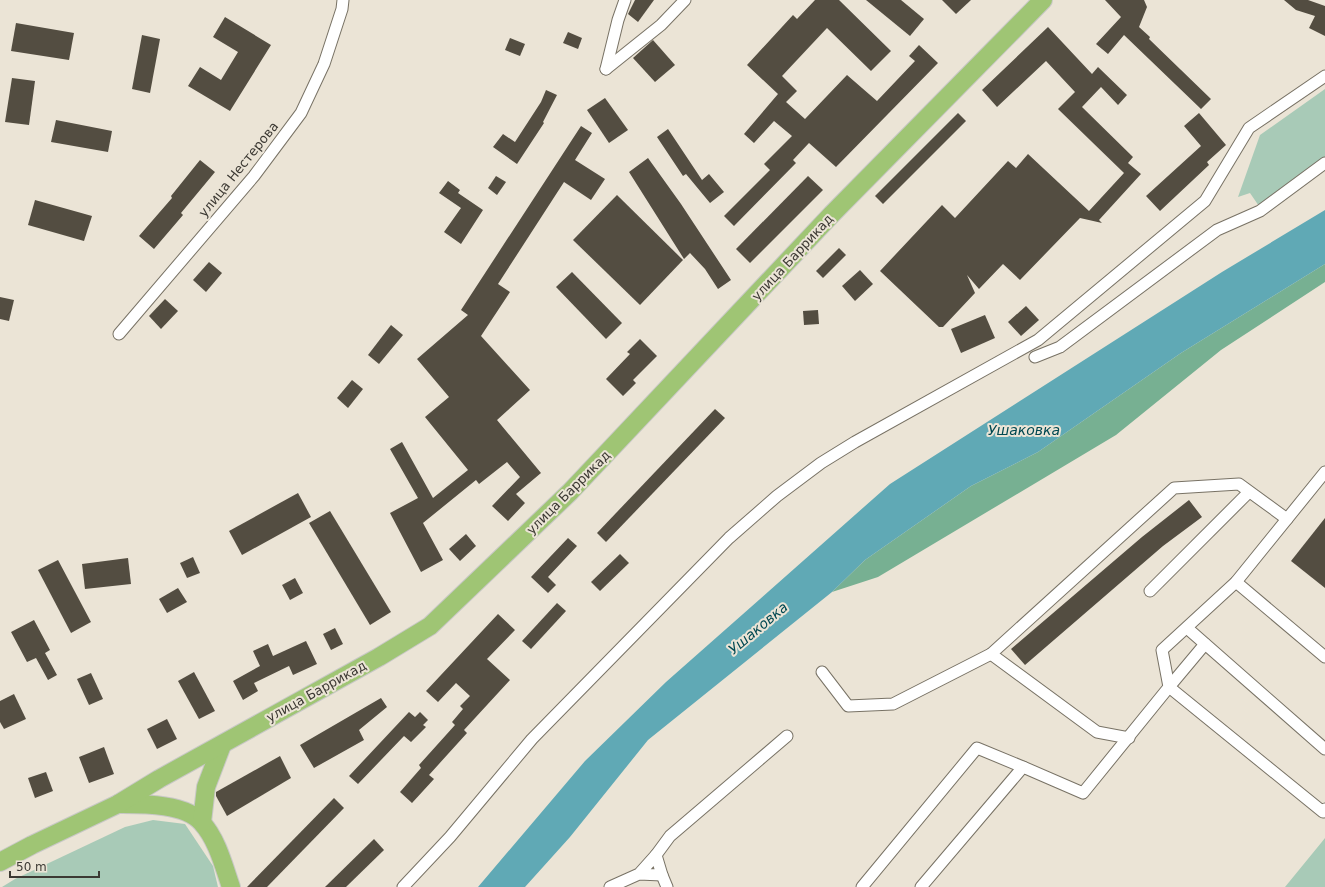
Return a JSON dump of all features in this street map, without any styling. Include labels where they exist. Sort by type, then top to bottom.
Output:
[{"type":"main road","name":"улица Баррикад","points":[[0,862],[32,844],[118,804],[379,657],[430,626],[570,492],[832,214],[1043,0]]},
{"type":"main road","points":[[202,822],[206,787],[222,745]]},
{"type":"main road","points":[[118,804],[145,804],[174,809],[189,814],[202,822],[210,834],[231,887]]},
{"type":"street","name":"улица Нестерова","points":[[119,334],[254,176],[301,113],[324,64],[342,9],[343,0]]},
{"type":"street","points":[[625,0],[618,20],[606,69],[661,25],[685,0]]},
{"type":"street","points":[[403,887],[450,837],[532,740],[729,538],[772,501],[821,463],[855,442],[1038,340],[1205,201],[1249,128],[1325,76]]},
{"type":"street","points":[[1035,357],[1060,347],[1216,230],[1260,211],[1325,163]]},
{"type":"street","points":[[1325,472],[1236,582],[1162,650],[1169,687],[1323,812],[1325,810]]},
{"type":"street","points":[[822,672],[848,706],[893,704],[991,654],[1174,488],[1239,484],[1287,519]]},
{"type":"street","points":[[1150,592],[1249,492]]},
{"type":"street","points":[[1236,582],[1325,657]]},
{"type":"street","points":[[1187,628],[1325,749]]},
{"type":"street","points":[[862,887],[977,748],[1083,793],[1205,644]]},
{"type":"street","points":[[991,654],[1097,732],[1128,738]]},
{"type":"street","points":[[610,887],[639,874],[670,836],[787,736]]},
{"type":"street","points":[[921,887],[1024,767]]},
{"type":"street","points":[[656,855],[667,887]]},
{"type":"street","points":[[639,874],[662,875]]},
{"type":"green space","points":[[1325,89],[1325,167],[1263,212],[1250,193],[1238,197],[1260,135]]},
{"type":"green space","points":[[1325,264],[1325,282],[1221,350],[1116,435],[878,577],[832,592],[865,560],[971,486],[1038,452],[1181,353]]},
{"type":"green space","points":[[153,820],[185,824],[213,866],[218,887],[2,887],[15,879],[125,827]]},
{"type":"green space","points":[[1325,838],[1325,887],[1285,887],[1321,843]]},
{"type":"water","name":"Ушаковка","points":[[1325,210],[1325,264],[1181,353],[1038,452],[971,486],[865,560],[832,592],[648,740],[570,837],[525,887],[478,887],[585,761],[666,682],[890,484],[1222,272]]},
{"type":"building","points":[[635,0],[654,0],[638,22],[628,14]]},
{"type":"building","points":[[815,0],[839,0],[891,51],[871,71],[827,28],[782,76],[797,91],[786,102],[805,119],[847,75],[877,101],[915,61],[909,56],[919,45],[938,63],[836,167],[809,143],[793,160],[796,163],[734,226],[724,216],[770,170],[764,164],[792,136],[774,121],[754,143],[744,134],[778,94],[747,65],[793,15],[797,19]]},
{"type":"building","points":[[866,0],[901,0],[924,19],[910,36]]},
{"type":"building","points":[[942,0],[971,0],[956,14]]},
{"type":"building","points":[[1105,0],[1144,0],[1147,7],[1139,27],[1150,37],[1149,39],[1211,99],[1201,109],[1124,35],[1108,54],[1096,44],[1121,17]]},
{"type":"building","points":[[1284,0],[1308,0],[1325,6],[1325,36],[1309,28],[1315,16],[1296,10]]},
{"type":"building","points":[[225,17],[271,45],[230,111],[188,86],[200,67],[221,80],[238,52],[213,37]]},
{"type":"building","points":[[16,23],[74,33],[69,60],[11,51]]},
{"type":"building","points":[[1048,27],[1092,74],[1098,67],[1127,95],[1118,105],[1101,87],[1082,107],[1133,157],[1128,163],[1141,174],[1099,220],[1102,223],[1080,218],[1020,280],[1003,264],[979,289],[967,275],[975,293],[943,327],[939,327],[880,271],[942,205],[955,218],[1008,161],[1016,168],[1028,154],[1089,211],[1124,173],[1058,109],[1075,92],[1046,61],[997,107],[982,90]]},
{"type":"building","points":[[568,32],[582,38],[578,49],[563,43]]},
{"type":"building","points":[[142,35],[160,39],[150,93],[132,89]]},
{"type":"building","points":[[510,38],[525,44],[520,56],[505,50]]},
{"type":"building","points":[[653,40],[675,65],[655,82],[633,58]]},
{"type":"building","points":[[12,78],[35,81],[29,125],[5,122]]},
{"type":"building","points":[[546,90],[557,95],[543,122],[544,123],[517,164],[493,147],[503,134],[515,142],[541,102]]},
{"type":"building","points":[[605,98],[628,130],[609,143],[587,110]]},
{"type":"building","points":[[958,113],[966,121],[883,204],[875,196]]},
{"type":"building","points":[[1199,113],[1226,145],[1207,162],[1209,165],[1160,211],[1146,196],[1201,146],[1184,126]]},
{"type":"building","points":[[56,120],[112,131],[108,152],[51,142]]},
{"type":"building","points":[[581,126],[592,133],[575,160],[605,179],[591,200],[564,182],[498,284],[510,292],[481,336],[530,390],[497,420],[541,473],[516,494],[525,503],[508,521],[492,506],[520,477],[507,462],[479,484],[476,480],[423,523],[443,560],[421,572],[390,513],[418,498],[390,449],[402,442],[433,498],[468,470],[425,417],[449,397],[417,359],[468,315],[461,310]]},
{"type":"building","points":[[668,129],[702,180],[709,174],[724,192],[710,203],[686,174],[683,176],[657,137]]},
{"type":"building","points":[[648,158],[681,204],[731,280],[718,289],[705,269],[690,253],[684,259],[629,172]]},
{"type":"building","points":[[200,160],[215,172],[181,213],[183,215],[154,249],[139,236],[172,198],[171,196]]},
{"type":"building","points":[[496,176],[506,182],[497,195],[488,188]]},
{"type":"building","points":[[808,176],[823,190],[750,263],[736,249]]},
{"type":"building","points":[[448,181],[460,190],[458,193],[483,210],[461,244],[444,232],[461,208],[439,193]]},
{"type":"building","points":[[617,195],[683,260],[640,305],[573,240]]},
{"type":"building","points":[[35,200],[92,216],[84,241],[28,225]]},
{"type":"building","points":[[839,248],[846,255],[823,278],[816,271]]},
{"type":"building","points":[[209,262],[222,273],[206,292],[193,280]]},
{"type":"building","points":[[860,270],[873,284],[855,301],[842,286]]},
{"type":"building","points":[[572,272],[622,323],[606,339],[556,287]]},
{"type":"building","points":[[0,297],[14,300],[9,321],[0,319]]},
{"type":"building","points":[[165,299],[178,311],[161,329],[149,316]]},
{"type":"building","points":[[1026,306],[1039,320],[1021,336],[1008,322]]},
{"type":"building","points":[[818,310],[819,324],[804,325],[803,311]]},
{"type":"building","points":[[985,315],[995,338],[961,353],[951,329]]},
{"type":"building","points":[[391,325],[403,335],[379,364],[368,355]]},
{"type":"building","points":[[640,339],[657,356],[633,380],[636,383],[623,396],[606,379],[630,354],[627,352]]},
{"type":"building","points":[[352,380],[363,389],[348,408],[337,398]]},
{"type":"building","points":[[715,409],[725,418],[606,542],[597,533]]},
{"type":"building","points":[[298,493],[311,517],[242,555],[229,531]]},
{"type":"building","points":[[1189,500],[1202,517],[1163,546],[1025,665],[1011,649],[1142,537]]},
{"type":"building","points":[[330,511],[391,612],[370,625],[309,523]]},
{"type":"building","points":[[1325,518],[1325,588],[1291,561]]},
{"type":"building","points":[[466,534],[476,546],[460,561],[449,549]]},
{"type":"building","points":[[568,538],[577,546],[548,577],[556,585],[548,593],[531,577]]},
{"type":"building","points":[[620,554],[629,563],[600,591],[591,582]]},
{"type":"building","points":[[193,557],[200,573],[187,578],[180,563]]},
{"type":"building","points":[[128,558],[131,584],[85,589],[82,564]]},
{"type":"building","points":[[58,560],[91,622],[71,633],[38,570]]},
{"type":"building","points":[[295,578],[303,593],[290,600],[282,585]]},
{"type":"building","points":[[178,588],[187,602],[167,613],[159,599]]},
{"type":"building","points":[[557,603],[566,611],[531,649],[522,641]]},
{"type":"building","points":[[498,614],[515,630],[487,659],[510,680],[464,730],[467,733],[429,775],[434,779],[412,803],[400,792],[421,768],[419,765],[455,725],[452,722],[463,709],[460,706],[470,696],[456,683],[438,702],[426,691]]},
{"type":"building","points":[[34,620],[50,650],[45,653],[57,675],[48,680],[36,658],[27,662],[11,632]]},
{"type":"building","points":[[335,628],[343,644],[331,650],[323,634]]},
{"type":"building","points":[[306,641],[317,664],[293,675],[289,666],[254,683],[258,691],[243,700],[233,681],[260,666],[253,651],[268,644],[273,656]]},
{"type":"building","points":[[194,672],[215,711],[199,719],[178,681]]},
{"type":"building","points":[[91,673],[103,699],[89,705],[77,679]]},
{"type":"building","points":[[14,694],[26,719],[4,729],[0,722],[0,701]]},
{"type":"building","points":[[381,698],[387,707],[359,730],[364,740],[314,768],[300,745]]},
{"type":"building","points":[[409,712],[415,717],[420,712],[428,720],[423,725],[426,727],[411,742],[404,736],[358,784],[349,776]]},
{"type":"building","points":[[167,719],[177,739],[157,749],[147,729]]},
{"type":"building","points":[[104,747],[114,774],[89,783],[79,757]]},
{"type":"building","points":[[280,756],[291,778],[227,816],[216,796],[216,792]]},
{"type":"building","points":[[46,772],[53,791],[35,798],[28,778]]},
{"type":"building","points":[[334,798],[344,808],[267,887],[247,887]]},
{"type":"building","points":[[374,839],[384,850],[346,887],[325,887]]}]
